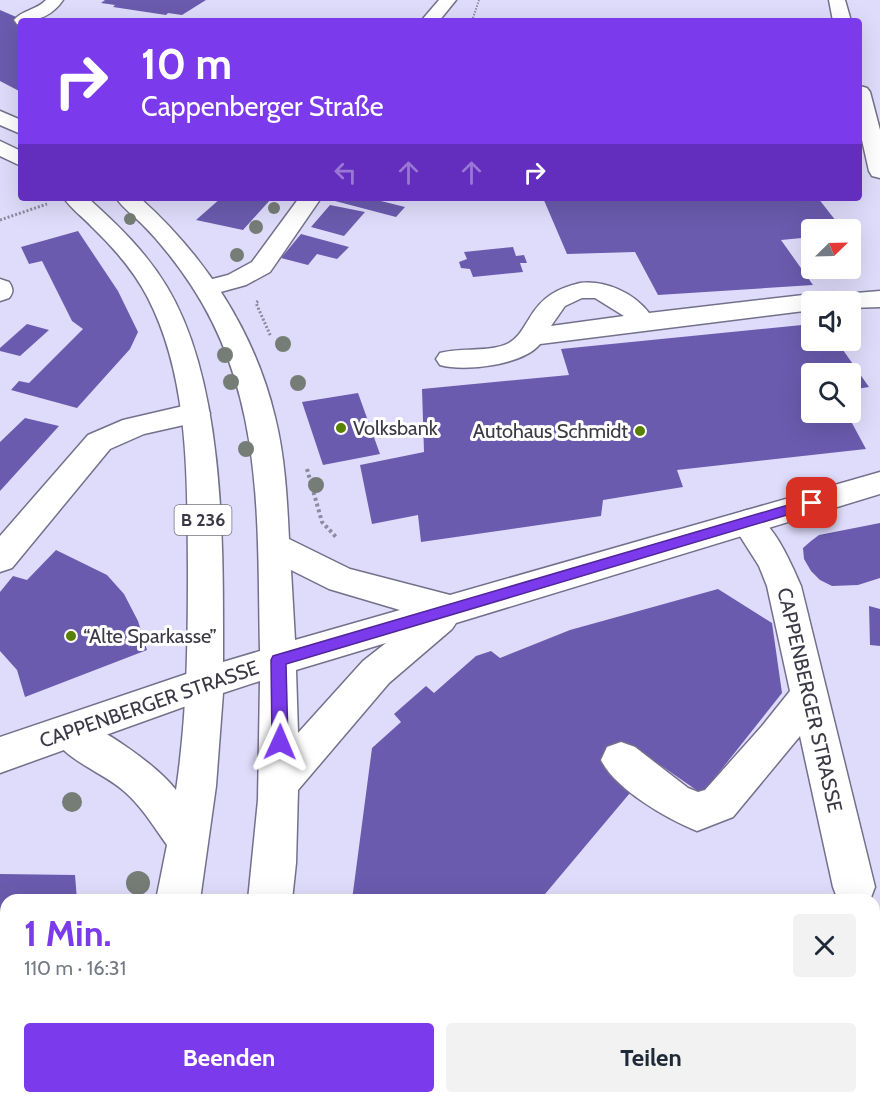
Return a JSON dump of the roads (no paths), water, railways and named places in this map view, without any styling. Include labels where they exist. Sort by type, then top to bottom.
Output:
[{"type":"main road","points":[[6,13],[33,0]]},
{"type":"main road","points":[[27,18],[46,9],[55,0]]},
{"type":"main road","points":[[433,18],[448,0]]},
{"type":"main road","points":[[837,0],[841,18]]},
{"type":"main road","points":[[862,100],[880,171]]},
{"type":"main road","points":[[0,117],[18,126]]},
{"type":"main road","points":[[0,147],[18,158]]},
{"type":"main road","name":"B 236","points":[[65,201],[123,243],[144,270],[162,301],[184,357],[196,413],[202,460],[204,684],[201,746],[189,841],[179,894]]},
{"type":"main road","points":[[134,201],[159,228],[206,288],[235,338],[256,397],[267,447],[280,714],[275,873],[271,894]]},
{"type":"main road","points":[[206,288],[237,280],[261,267],[308,201]]},
{"type":"main road","points":[[0,287],[0,292]]},
{"type":"main road","points":[[450,359],[517,350],[532,337],[539,323],[558,299],[572,292],[588,290],[608,294],[631,308],[642,322]]},
{"type":"main road","points":[[861,300],[880,299]]},
{"type":"main road","points":[[532,337],[801,303]]},
{"type":"main road","points":[[0,559],[99,442],[116,432],[135,426],[196,413]]},
{"type":"main road","name":"CAPPENBERGER STRASSE","points":[[0,755],[278,660],[880,483]]},
{"type":"main road","name":"CAPPENBERGER STRASSE","points":[[747,522],[774,562],[784,586],[854,887]]},
{"type":"main road","points":[[273,546],[341,580],[452,610]]},
{"type":"main road","points":[[278,784],[376,672],[452,610]]},
{"type":"main road","points":[[621,760],[674,801],[697,812],[719,804],[776,738],[809,694]]},
{"type":"main road","points":[[69,732],[134,775],[156,796],[189,841]]},
{"type":"place","name":"Volksbank","points":[[341,428]]},
{"type":"place","name":"Autohaus Schmidt","points":[[640,431]]},
{"type":"place","name":"“Alte Sparkasse”","points":[[71,636]]}]
